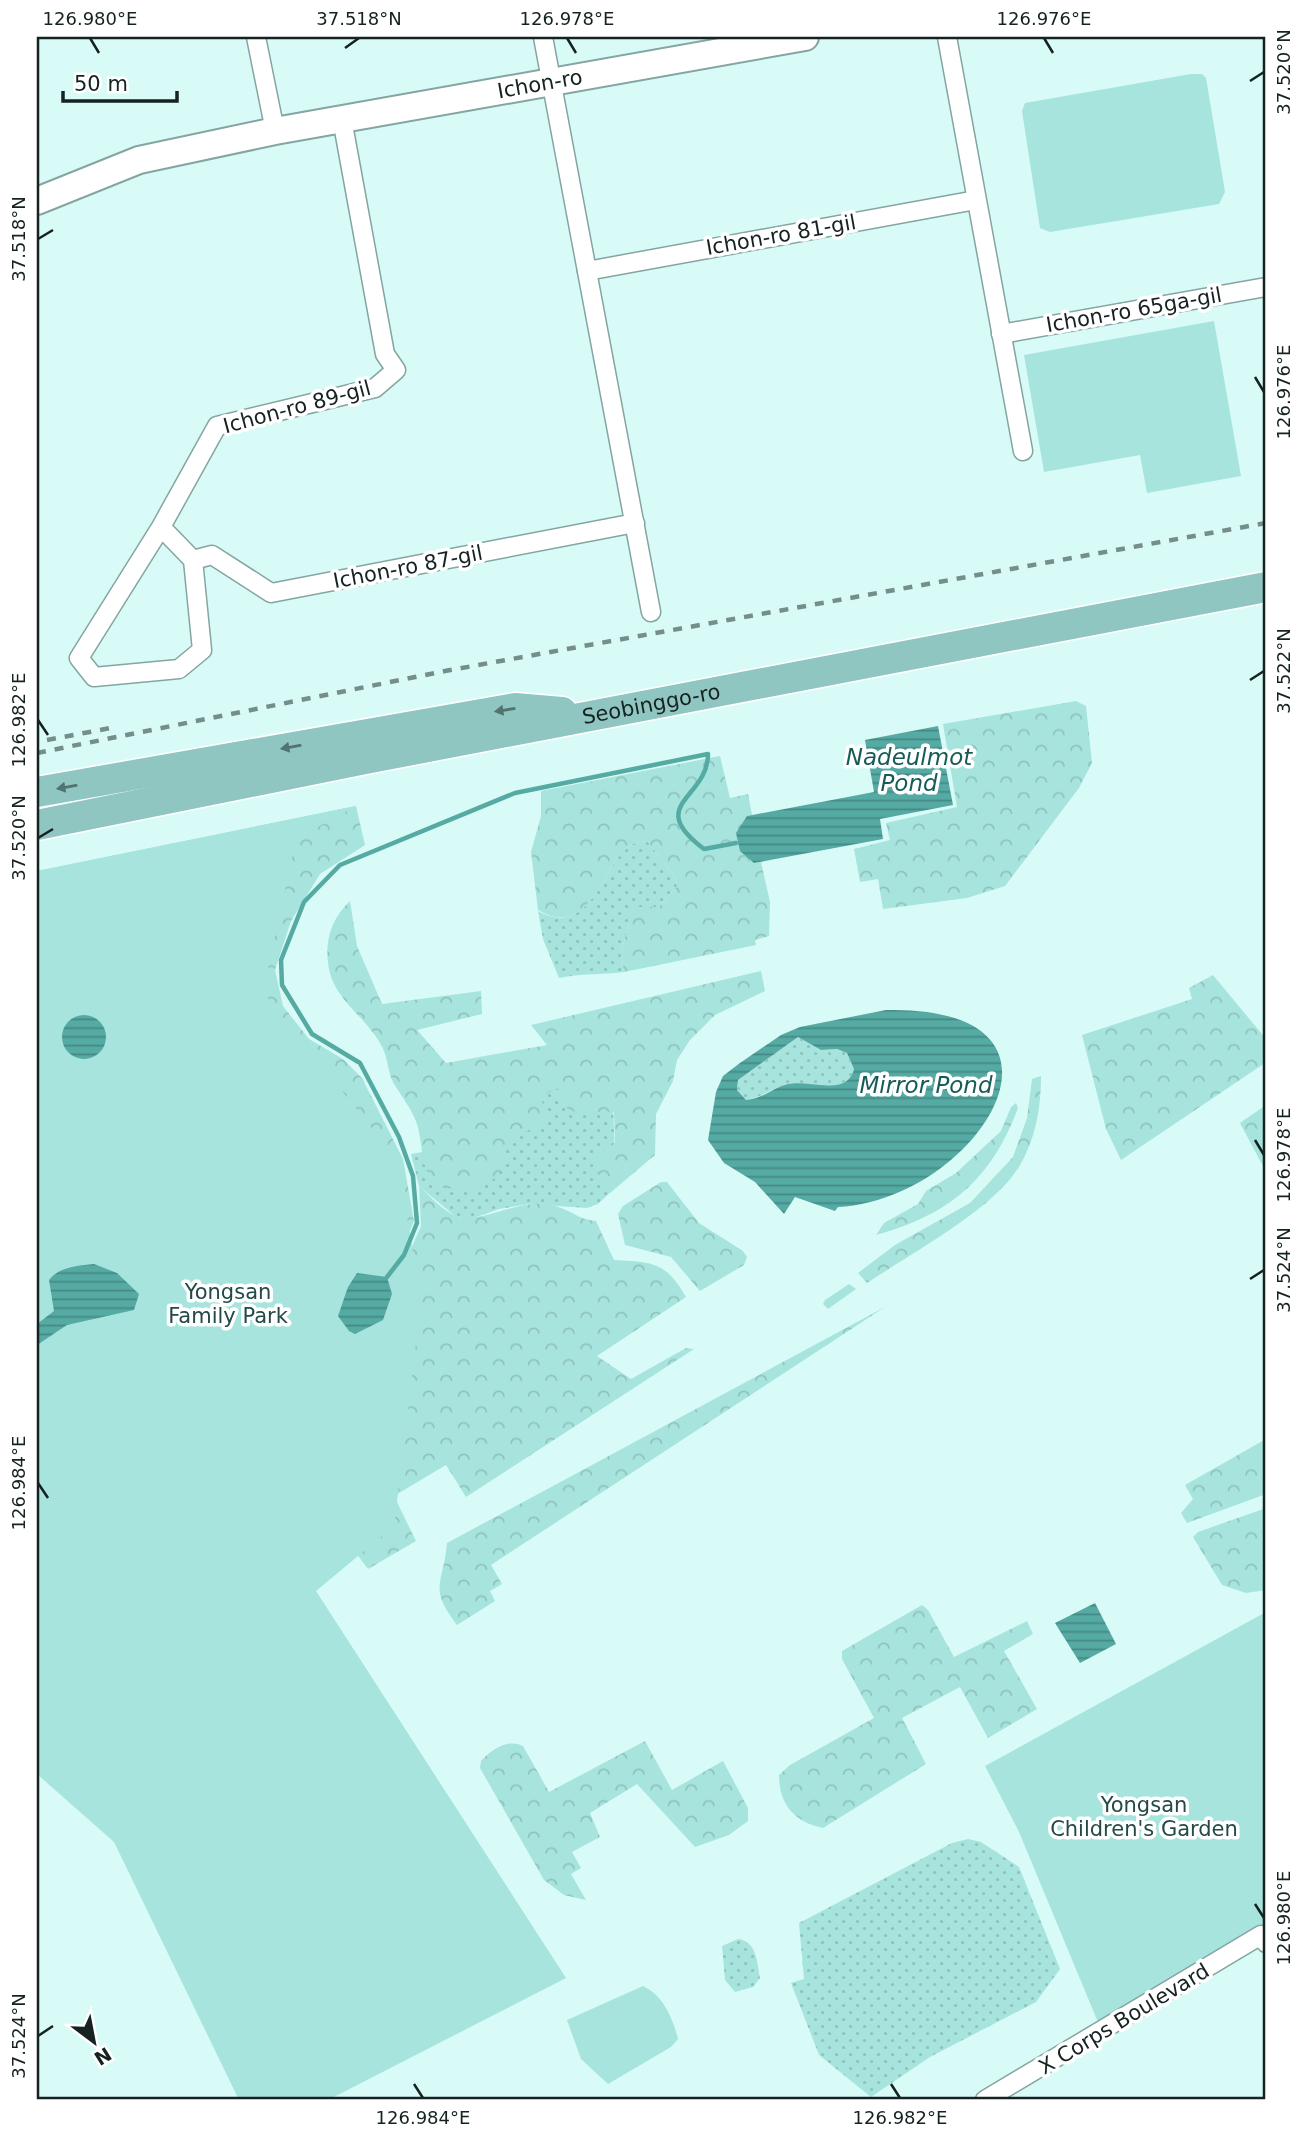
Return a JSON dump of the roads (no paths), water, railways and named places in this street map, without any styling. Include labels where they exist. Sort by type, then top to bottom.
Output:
[{"type":"main road","name":"Seobinggo-ro","points":[[37,825],[1266,587]]},
{"type":"main road","points":[[37,792],[515,708],[597,715]]},
{"type":"street","points":[[256,37],[275,131]]},
{"type":"street","points":[[543,37],[651,612]]},
{"type":"street","points":[[947,37],[1023,451]]},
{"type":"street","name":"Ichon-ro","points":[[37,201],[139,160],[275,131],[794,38]]},
{"type":"street","name":"Ichon-ro 89-gil","points":[[192,560],[202,650],[179,669],[94,677],[79,658],[161,527],[216,426],[375,388],[396,370],[385,354],[342,120]]},
{"type":"street","name":"Ichon-ro 81-gil","points":[[587,271],[976,200]]},
{"type":"street","name":"Ichon-ro 65ga-gil","points":[[1001,334],[1266,287]]},
{"type":"street","name":"Ichon-ro 87-gil","points":[[192,560],[212,555],[271,593],[635,523]]},
{"type":"street","points":[[161,527],[192,560]]},
{"type":"street","name":"X Corps Boulevard","points":[[985,2100],[1264,1939]]},
{"type":"water","name":"Nadeulmot Pond","points":[[938,726],[953,805],[880,819],[883,839],[754,863],[740,851],[736,833],[747,816],[874,792],[865,740]]},
{"type":"water","name":"Mirror Pond","points":[[886,1010],[951,1017],[989,1038],[1002,1069],[995,1104],[971,1141],[934,1173],[889,1196],[838,1207],[835,1211],[795,1197],[784,1214],[755,1182],[724,1163],[708,1140],[716,1092],[723,1076],[781,1035],[800,1027]],"holes":[[[798,1037],[821,1050],[837,1049],[847,1053],[854,1069],[850,1078],[844,1083],[827,1086],[788,1084],[758,1098],[746,1100],[737,1090],[738,1080]]]},
{"type":"water","points":[[84,1015],[99,1022],[106,1037],[99,1052],[84,1059],[69,1052],[62,1037],[69,1022]]},
{"type":"water","points":[[94,1264],[117,1273],[139,1294],[134,1310],[67,1325],[37,1345],[37,1324],[54,1311],[49,1280],[64,1269]]},
{"type":"water","points":[[357,1273],[387,1277],[392,1294],[383,1320],[355,1334],[349,1331],[338,1316],[348,1287]]},
{"type":"water","points":[[1095,1603],[1116,1644],[1080,1663],[1055,1623]]},
{"type":"waterway","points":[[387,1277],[404,1255],[417,1223],[413,1176],[399,1137],[360,1063],[312,1034],[282,985],[281,960],[304,902],[340,865],[515,793],[708,754],[699,782],[679,811],[679,822],[687,834],[704,849],[736,843]]},
{"type":"railway","points":[[37,753],[445,671],[1266,523]]},
{"type":"railway","points":[[47,740],[116,727]]},
{"type":"park label","name":"Yongsan Family Park","points":[[228,1304]]},
{"type":"park label","name":"Yongsan Children's Garden","points":[[1144,1817]]}]
